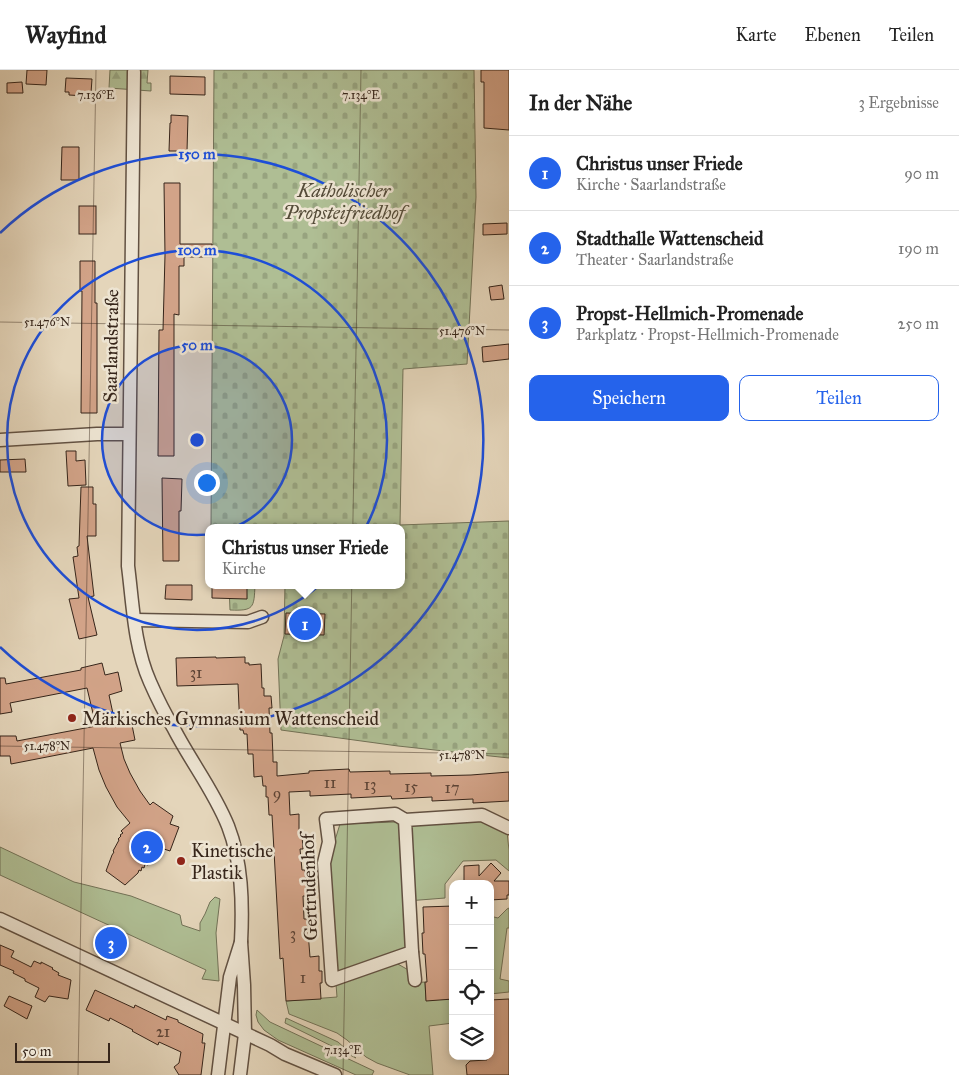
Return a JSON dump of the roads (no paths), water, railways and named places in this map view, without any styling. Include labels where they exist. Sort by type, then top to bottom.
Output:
[{"type":"street","name":"Saarlandstraße","points":[[134,72],[128,566],[138,645],[149,680],[173,729],[216,800],[228,825],[239,864],[245,1034],[240,1075]]},
{"type":"street","points":[[0,440],[96,434],[129,434]]},
{"type":"street","points":[[135,620],[248,622],[262,617]]},
{"type":"street","name":"Gertrudenhof","points":[[412,952],[332,980],[324,863],[329,842],[326,819],[395,814],[404,820],[482,814],[509,828]]},
{"type":"street","points":[[404,820],[415,980]]},
{"type":"street","points":[[0,919],[270,1045],[284,1054],[335,1075]]},
{"type":"street","name":"Saarlandstraße","points":[[218,1075],[230,977],[241,942]]},
{"type":"place","name":"Christus unser Friede","points":[[305,624]]},
{"type":"place","name":"Märkisches Gymnasium Wattenscheid","points":[[72,718]]},
{"type":"place","name":"Stadthalle Wattenscheid","points":[[147,847]]},
{"type":"place","name":"Kinetische Plastik","points":[[181,861]]},
{"type":"place","name":"Propst-Hellmich-Promenade","points":[[111,943]]},
{"type":"park label","name":"Katholischer Propsteifriedhof","points":[[344,201]]}]
